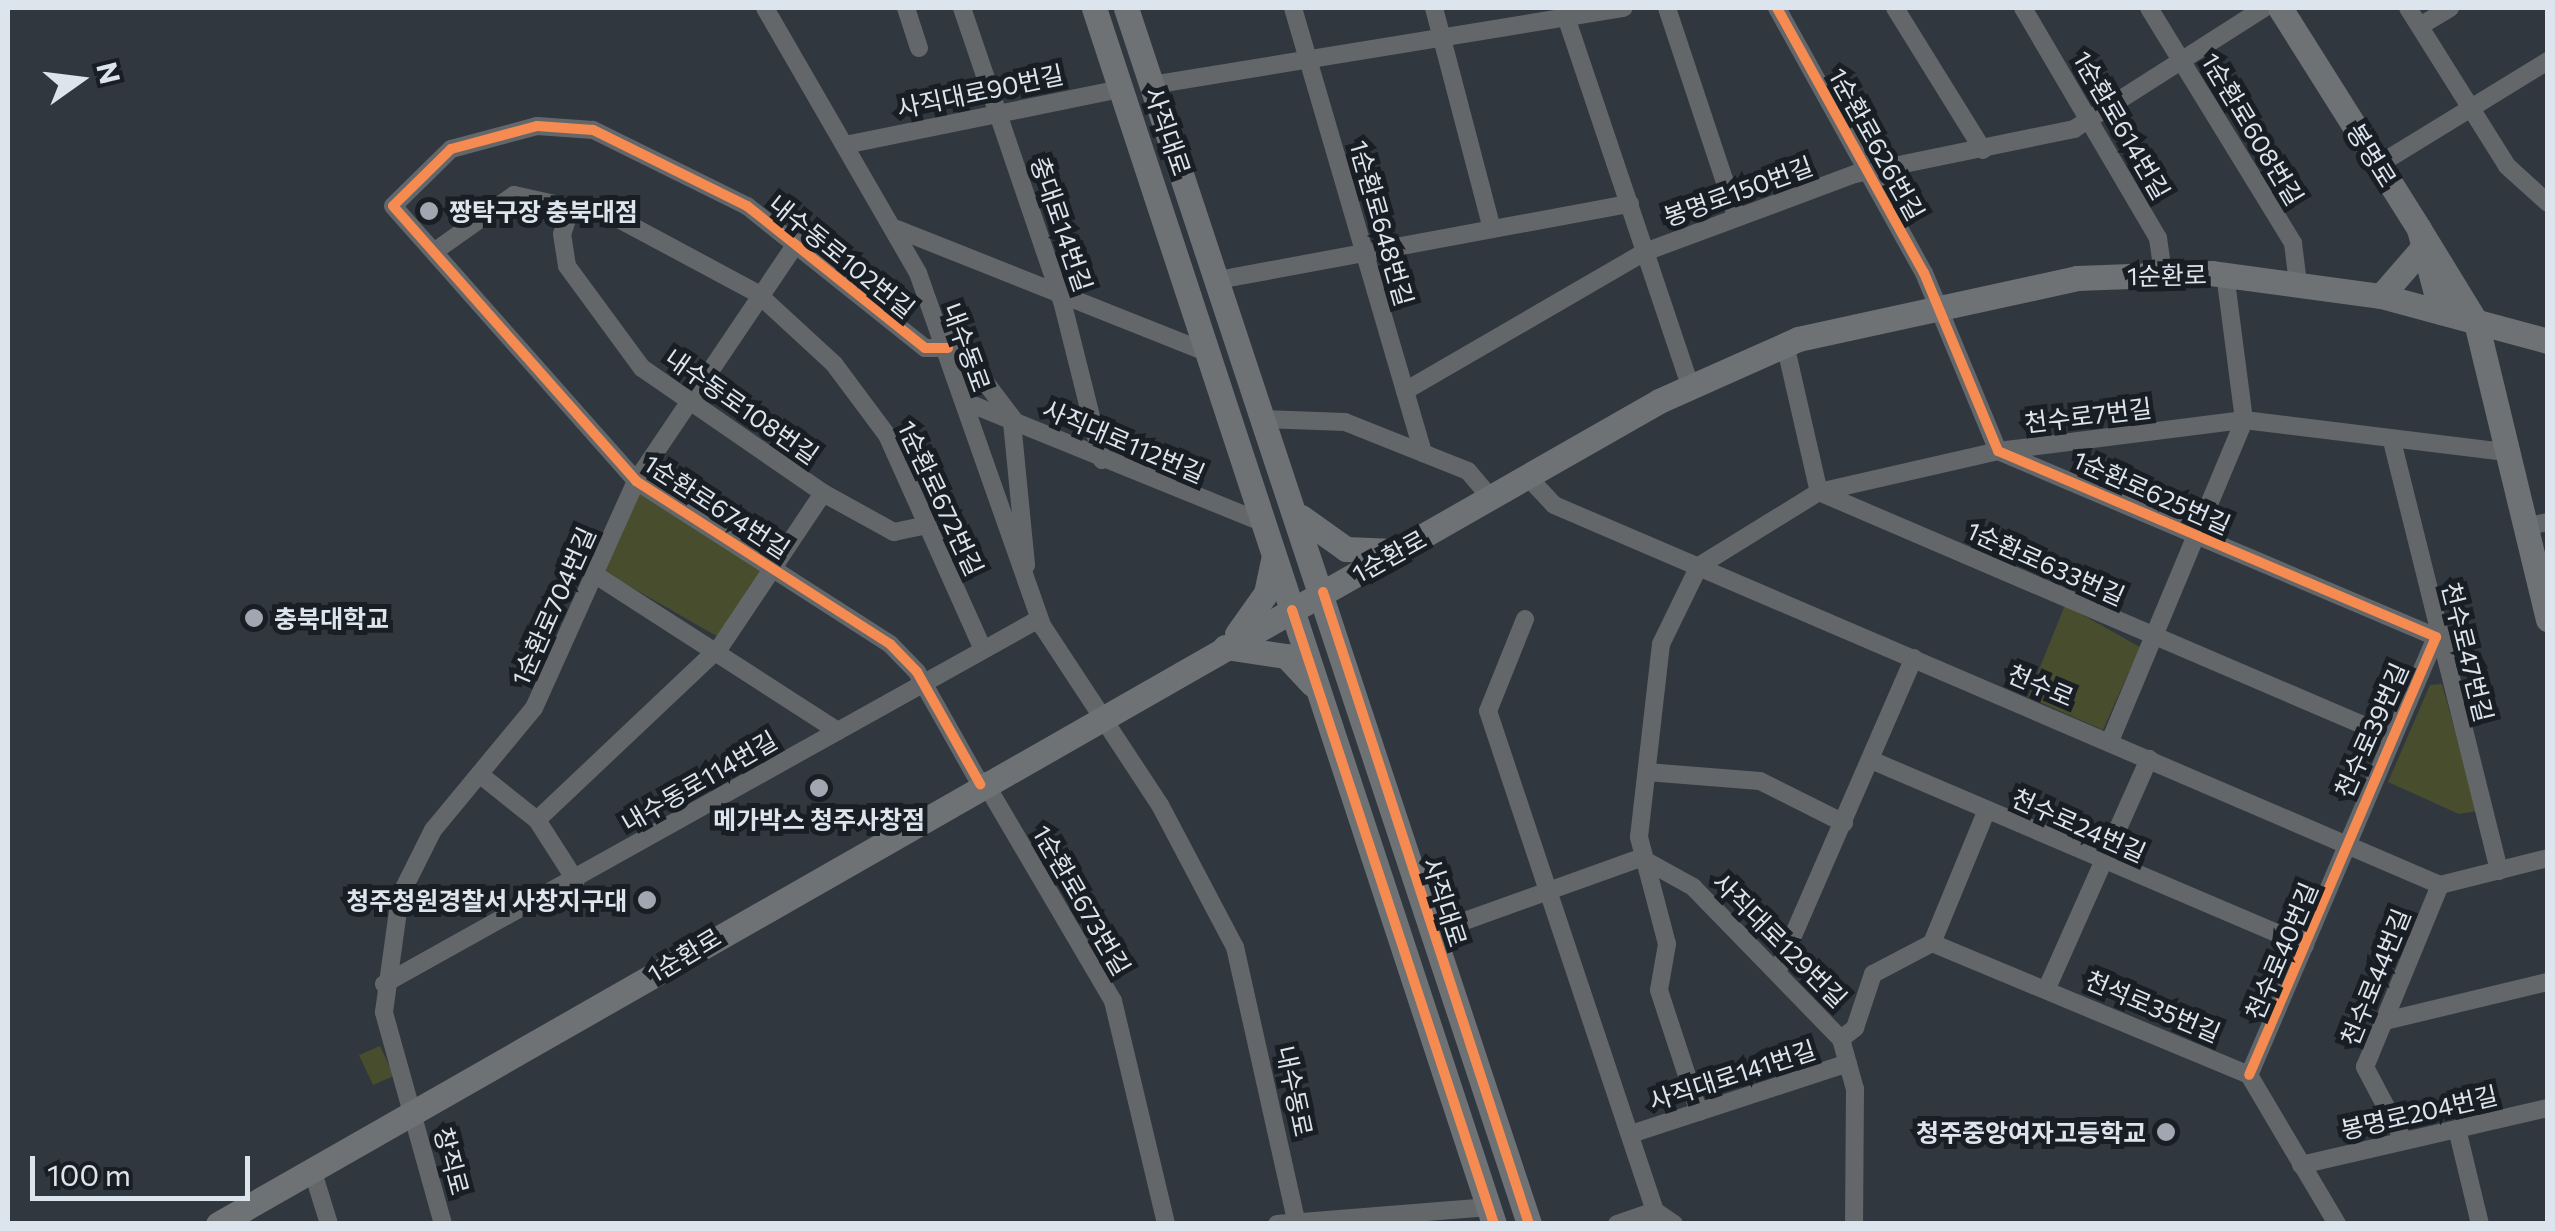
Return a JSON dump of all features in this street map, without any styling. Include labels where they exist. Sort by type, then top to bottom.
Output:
[{"type":"main road","name":"사직대로","points":[[1094,8],[1491,1215]]},
{"type":"main road","name":"사직대로","points":[[1126,8],[1323,592],[1529,1224]]},
{"type":"main road","name":"봉명로","points":[[2280,8],[2422,237],[2441,312]]},
{"type":"main road","points":[[2381,296],[2422,237],[2476,322],[2506,452],[2536,524],[2548,620]]},
{"type":"main road","name":"1순환로","points":[[218,1224],[1100,714],[1690,386],[1785,344],[1938,302],[2163,274],[2226,274],[2298,281],[2381,296],[2548,341]]},
{"type":"main road","points":[[1291,498],[1329,542],[1398,550]]},
{"type":"main road","points":[[1225,647],[1258,608],[1274,554]]},
{"type":"main road","points":[[1225,647],[1286,656],[1318,691]]},
{"type":"street","name":"내수동로","points":[[765,8],[850,144],[897,229],[948,348],[1039,619],[1160,804],[1235,947],[1297,1220]]},
{"type":"street","points":[[906,8],[920,48]]},
{"type":"street","name":"충대로14번길","points":[[962,8],[1062,301],[1102,460]]},
{"type":"street","name":"1순환로648번길","points":[[1293,8],[1424,453]]},
{"type":"street","points":[[1434,8],[1492,229]]},
{"type":"street","points":[[1152,85],[1442,38],[1564,12],[1624,8]]},
{"type":"street","points":[[1667,8],[1736,218]]},
{"type":"street","name":"1순환로626번길","points":[[1777,8],[1871,170],[1938,302]]},
{"type":"street","points":[[1895,8],[1983,150]]},
{"type":"street","name":"1순환로614번길","points":[[2022,8],[2089,114],[2158,238],[2163,274]]},
{"type":"street","name":"1순환로608번길","points":[[2149,8],[2293,243],[2298,281]]},
{"type":"street","name":"봉명로150번길","points":[[1405,392],[1644,252],[1871,170],[2074,129],[2089,114],[2264,8]]},
{"type":"street","points":[[2408,8],[2507,166],[2548,203]]},
{"type":"street","points":[[2420,26],[2450,8]]},
{"type":"street","points":[[1564,12],[1690,386]]},
{"type":"street","points":[[2378,165],[2548,61]]},
{"type":"street","name":"사직대로90번길","points":[[850,144],[1120,89]]},
{"type":"street","name":"내수동로102번길","points":[[393,206],[451,148],[538,126],[593,130],[695,176],[797,242],[925,348],[948,348]]},
{"type":"street","name":"1순환로672번길","points":[[435,250],[514,196],[615,217],[757,293],[834,364],[887,435],[983,650]]},
{"type":"street","points":[[1218,280],[1630,204]]},
{"type":"street","name":"1순환로674번길","points":[[393,206],[636,481],[890,644],[922,682],[982,782]]},
{"type":"street","name":"내수동로108번길","points":[[571,207],[562,234],[567,266],[642,368],[823,493],[894,532],[927,526]]},
{"type":"street","points":[[897,229],[1062,301],[1208,354]]},
{"type":"street","name":"1순환로704번길","points":[[412,1111],[384,984],[400,896],[433,830],[483,776],[534,708],[636,481],[757,293],[797,242]]},
{"type":"street","points":[[2110,741],[2244,420],[2226,274]]},
{"type":"street","points":[[1938,302],[1998,451]]},
{"type":"street","points":[[938,321],[1014,423],[1029,597]]},
{"type":"street","points":[[1785,344],[1819,492]]},
{"type":"street","name":"사직대로112번길","points":[[966,402],[1264,524]]},
{"type":"street","points":[[1264,419],[1345,422],[1468,471],[1491,498]]},
{"type":"street","name":"천수로7번길","points":[[1699,566],[1819,492],[1998,451],[2244,420],[2393,445],[2506,452]]},
{"type":"street","name":"천수로47번길","points":[[2393,445],[2436,637],[2499,870]]},
{"type":"street","name":"1순환로625번길","points":[[1998,451],[2192,538],[2436,637]]},
{"type":"street","name":"천수로","points":[[1528,476],[1554,505],[2440,884]]},
{"type":"street","name":"1순환로633번길","points":[[1819,492],[2393,738]]},
{"type":"street","points":[[537,820],[720,648],[823,493]]},
{"type":"street","points":[[1699,566],[1660,644],[1643,745],[1647,772],[1641,858],[1666,944],[1659,990],[1699,1112]]},
{"type":"street","points":[[594,574],[720,648],[838,731]]},
{"type":"street","name":"내수동로114번길","points":[[384,984],[576,881],[1039,619]]},
{"type":"street","points":[[1525,619],[1488,711],[1654,1211],[1674,1224]]},
{"type":"street","name":"천수로39번길","points":[[2350,843],[2436,637]]},
{"type":"street","points":[[1779,968],[1914,658]]},
{"type":"street","points":[[2047,988],[2150,759]]},
{"type":"street","points":[[1870,760],[1986,812]]},
{"type":"street","points":[[1647,772],[1732,775],[1844,822]]},
{"type":"street","points":[[483,776],[537,820],[576,881]]},
{"type":"street","name":"1순환로673번길","points":[[982,782],[1112,1002],[1166,1224]]},
{"type":"street","name":"천수로24번길","points":[[1932,942],[1986,812],[2305,946]]},
{"type":"street","name":"천수로40번길","points":[[2250,1075],[2350,843]]},
{"type":"street","points":[[1434,932],[1641,858]]},
{"type":"street","name":"사직대로129번길","points":[[1641,858],[1693,887],[1779,968],[1841,1039],[1848,1063],[1854,1224]]},
{"type":"street","points":[[2440,884],[2548,858]]},
{"type":"street","name":"천수로44번길","points":[[2404,1140],[2366,1067],[2440,884]]},
{"type":"street","points":[[1841,1039],[1855,1028],[1873,974],[1932,942]]},
{"type":"street","name":"천석로35번길","points":[[1932,942],[2250,1075]]},
{"type":"street","points":[[2386,1020],[2548,982]]},
{"type":"street","name":"사직대로141번길","points":[[1631,1134],[1848,1063]]},
{"type":"street","points":[[2250,1075],[2337,1224]]},
{"type":"street","name":"봉명로204번길","points":[[2301,1165],[2548,1108]]},
{"type":"street","name":"창직로","points":[[412,1111],[443,1224]]},
{"type":"street","points":[[2457,1129],[2480,1224]]},
{"type":"street","points":[[312,1169],[329,1224]]},
{"type":"street","points":[[1617,1224],[1654,1211]]},
{"type":"street","points":[[1277,1224],[1297,1220],[1491,1215]]},
{"type":"green space","points":[[640,493],[765,571],[720,638],[603,571]]},
{"type":"green space","points":[[2065,605],[2140,647],[2103,730],[2028,697]]},
{"type":"green space","points":[[2442,684],[2477,811],[2459,814],[2388,782],[2430,685]]},
{"type":"green space","points":[[380,1046],[394,1076],[373,1085],[359,1055]]},
{"type":"cycle path","points":[[1777,8],[1924,273],[1998,451],[2436,637],[2249,1075]]},
{"type":"cycle path","points":[[948,348],[925,348],[747,206],[593,130],[537,126],[451,149],[393,206],[636,481],[890,644],[917,672],[980,784]]},
{"type":"cycle path","points":[[1323,592],[1529,1224]]},
{"type":"cycle path","points":[[1292,610],[1494,1224]]},
{"type":"place","name":"짱탁구장 충북대점","points":[[429,211]]},
{"type":"place","name":"충북대학교","points":[[254,618]]},
{"type":"place","name":"메가박스 청주사창점","points":[[819,788]]},
{"type":"place","name":"청주청원경찰서 사창지구대","points":[[647,900]]},
{"type":"place","name":"청주중앙여자고등학교","points":[[2166,1132]]}]
